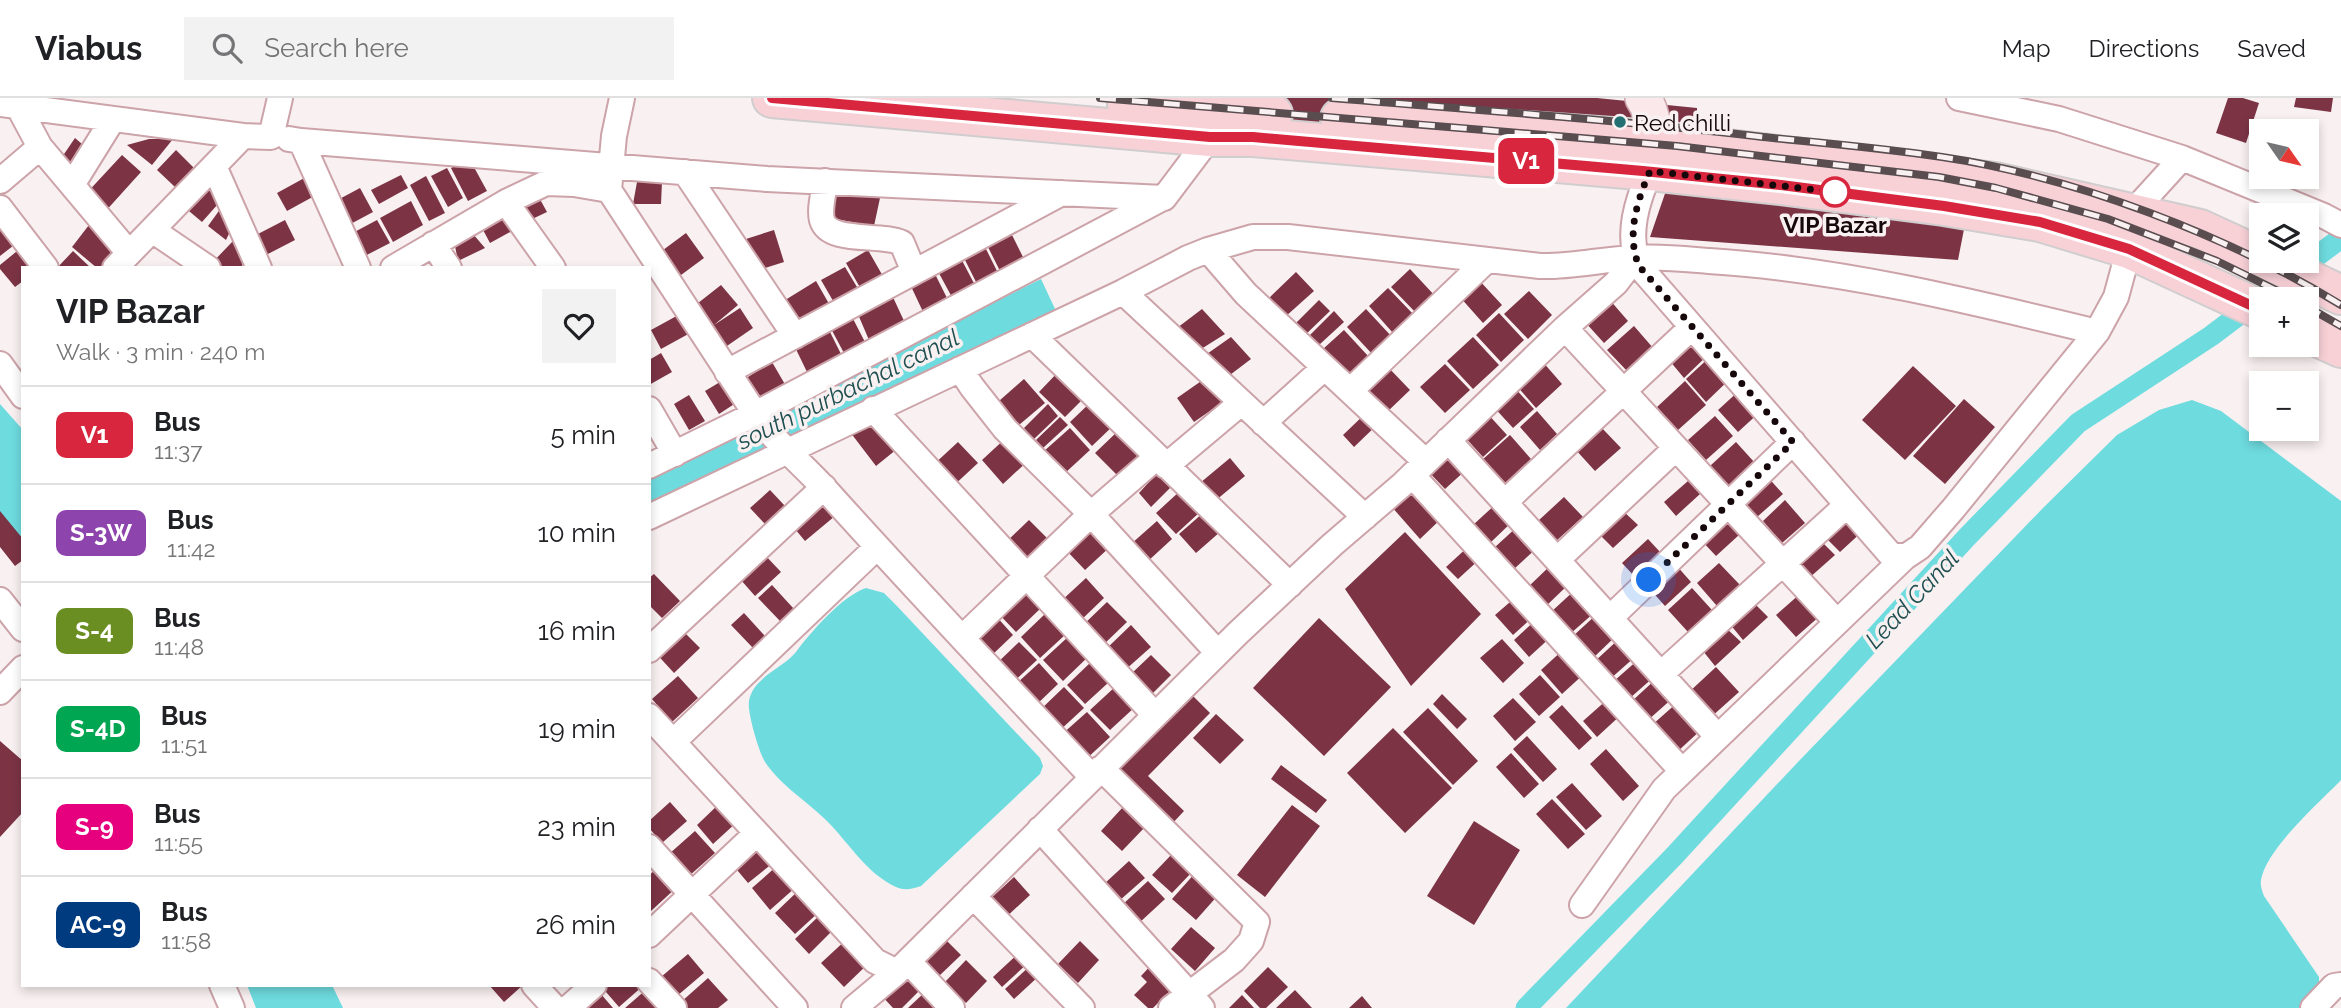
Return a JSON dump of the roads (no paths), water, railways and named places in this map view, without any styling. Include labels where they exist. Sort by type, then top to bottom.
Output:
[{"type":"main road","points":[[772,98],[1210,137],[1653,156]]},
{"type":"main road","points":[[1066,98],[1653,156],[1948,191],[1995,182],[2044,208],[2130,232],[2213,287],[2249,304]]},
{"type":"main road","points":[[1643,98],[1647,103],[1653,156]]},
{"type":"main road","points":[[2130,232],[2200,229],[2249,251]]},
{"type":"main road","points":[[2295,273],[2339,294]]},
{"type":"main road","points":[[2319,338],[2341,348]]},
{"type":"street","points":[[271,137],[280,98]]},
{"type":"street","points":[[622,98],[610,178],[757,417],[781,447],[824,488],[876,548],[962,638],[1097,773],[1257,922],[1251,941],[1187,1003],[1040,829]]},
{"type":"street","points":[[1959,98],[2059,119],[2182,158],[2333,220]]},
{"type":"street","points":[[9,105],[72,185],[122,260],[243,136]]},
{"type":"street","points":[[9,105],[243,136],[271,137],[610,178]]},
{"type":"street","points":[[72,185],[113,119]]},
{"type":"street","points":[[651,465],[757,417],[1164,198],[1210,137]]},
{"type":"street","points":[[301,141],[357,266]]},
{"type":"street","points":[[0,181],[40,147]]},
{"type":"street","points":[[1653,156],[1635,217],[1633,244],[1639,266],[1890,554],[1905,557]]},
{"type":"street","points":[[1582,905],[1645,813],[1682,771],[1905,557],[1920,547],[2096,332],[2116,297],[2130,232],[2182,158]]},
{"type":"street","points":[[214,166],[259,266]]},
{"type":"street","points":[[685,172],[795,336]]},
{"type":"street","points":[[396,266],[506,202],[546,184],[574,184],[610,178],[685,172],[1164,198]]},
{"type":"street","points":[[825,181],[821,218],[826,228],[836,234],[891,238],[902,243],[914,272]]},
{"type":"street","points":[[727,372],[1062,193]]},
{"type":"street","points":[[506,202],[552,266]]},
{"type":"street","points":[[0,208],[44,266]]},
{"type":"street","points":[[152,230],[205,266]]},
{"type":"street","points":[[651,516],[781,447],[960,369],[1123,292],[1188,258],[1253,237],[1288,237],[1486,261],[1564,267],[1636,257],[1713,261],[1821,274],[1957,298],[2096,332]]},
{"type":"street","points":[[433,244],[448,266]]},
{"type":"street","points":[[1208,250],[1245,294],[1350,391],[1682,771]]},
{"type":"street","points":[[854,1008],[902,967],[1218,653],[1419,469],[1565,328],[1616,284],[1636,257]]},
{"type":"street","points":[[1350,391],[1486,261]]},
{"type":"street","points":[[1123,292],[1365,517]]},
{"type":"street","points":[[1506,501],[1692,327]]},
{"type":"street","points":[[1565,328],[1837,622]]},
{"type":"street","points":[[1031,335],[1290,585]]},
{"type":"street","points":[[0,364],[21,393]]},
{"type":"street","points":[[1263,423],[1324,368]]},
{"type":"street","points":[[960,369],[1005,429],[1091,514],[1218,653]]},
{"type":"street","points":[[962,638],[1091,514],[1241,403]]},
{"type":"street","points":[[873,409],[1154,715]]},
{"type":"street","points":[[651,412],[675,454]]},
{"type":"street","points":[[1448,440],[1717,736]]},
{"type":"street","points":[[1610,618],[1793,442]]},
{"type":"street","points":[[1558,559],[1676,448]]},
{"type":"street","points":[[651,648],[824,488]]},
{"type":"street","points":[[1661,674],[1847,505]]},
{"type":"street","points":[[673,742],[876,548]]},
{"type":"street","points":[[0,600],[21,626]]},
{"type":"street","points":[[0,692],[21,670]]},
{"type":"street","points":[[651,718],[875,961],[902,967],[952,1008]]},
{"type":"street","points":[[651,933],[757,833]]},
{"type":"street","points":[[651,849],[795,1008]]},
{"type":"street","points":[[973,896],[1082,1008]]},
{"type":"street","points":[[651,983],[674,1008]]},
{"type":"street","points":[[2313,1008],[2334,986],[2341,985]]},
{"type":"street","points":[[223,987],[232,1008]]},
{"type":"street","points":[[536,987],[555,1008]]},
{"type":"street","points":[[568,1008],[592,987]]},
{"type":"water","name":"south purbachal canal","points":[[1041,279],[1056,311],[651,509],[651,472]]},
{"type":"water","points":[[2192,400],[2221,411],[2249,432],[2249,441],[2261,441],[2341,501],[2341,780],[2283,841],[2265,868],[2261,882],[2264,896],[2319,977],[2319,991],[2303,1008],[1566,1008],[2044,507],[2117,435],[2159,410]]},
{"type":"water","points":[[0,404],[21,428],[21,549],[0,521]]},
{"type":"water","points":[[866,588],[884,593],[896,605],[1040,758],[1043,766],[1040,774],[921,886],[912,889],[896,887],[876,874],[827,821],[778,778],[765,762],[750,714],[749,701],[762,679],[790,658],[837,606]]},
{"type":"water","points":[[248,987],[333,987],[343,1008],[256,1008]]},
{"type":"waterway","name":"Lead Canal","points":[[1526,1008],[1674,856],[1967,537],[2078,423],[2211,336],[2341,238]]},
{"type":"railway","points":[[1100,98],[1677,146],[1939,177],[1996,188],[2108,219],[2217,261],[2270,287]]},
{"type":"railway","points":[[1332,98],[1709,131],[1898,151],[1992,166],[2043,178],[2148,212],[2250,255],[2341,305]]},
{"type":"railway","points":[[2319,313],[2341,326]]},
{"type":"place","name":"Red chilli","points":[[1620,122]]},
{"type":"place","name":"VIP Bazar","points":[[1835,192]]}]
